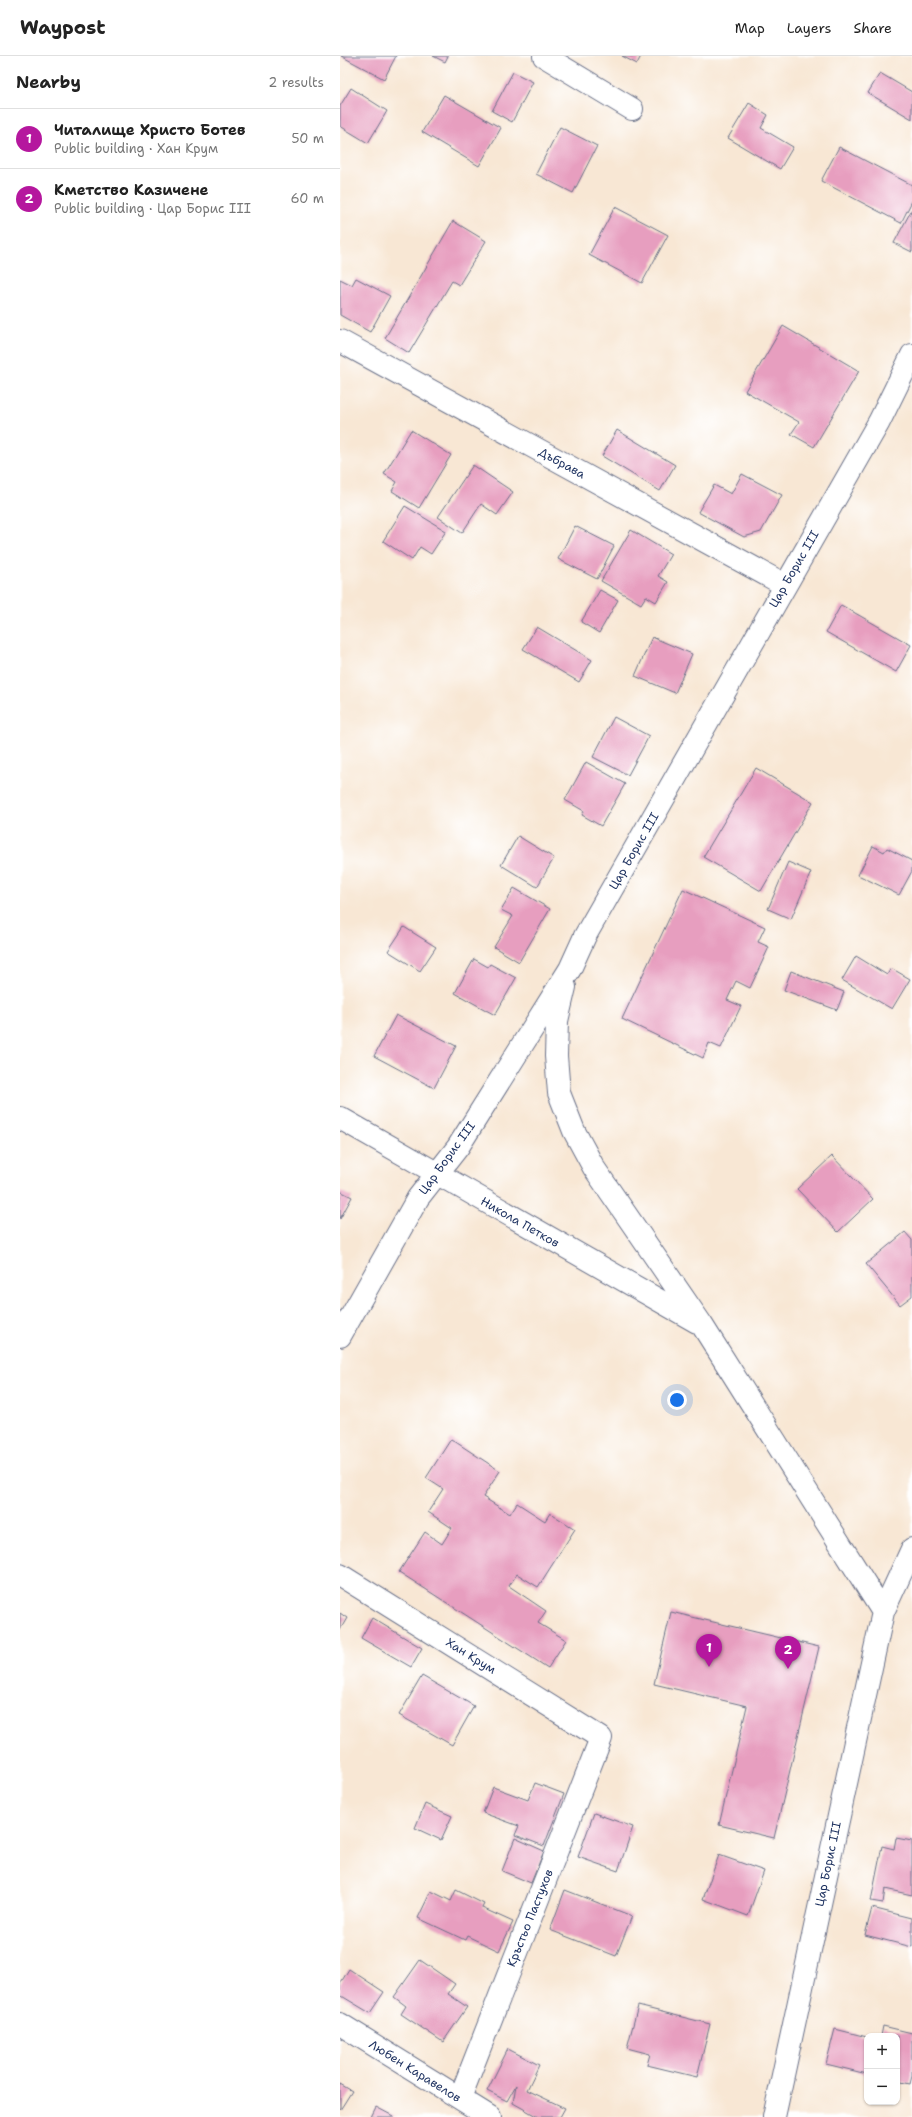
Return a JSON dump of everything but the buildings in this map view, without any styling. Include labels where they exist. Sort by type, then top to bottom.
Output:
[{"type":"street","points":[[544,56],[632,109]]},
{"type":"street","name":"Дъбрава","points":[[340,341],[785,585]]},
{"type":"street","name":"Цар Борис III","points":[[340,1336],[418,1198],[458,1147],[570,969],[586,936],[879,422],[912,355]]},
{"type":"street","points":[[570,969],[557,1021],[556,1056],[559,1093],[574,1131],[594,1168],[702,1325],[882,1612],[912,1581]]},
{"type":"street","name":"Никола Петков","points":[[340,1118],[702,1325]]},
{"type":"street","name":"Цар Борис III","points":[[774,2117],[882,1612],[912,1549]]},
{"type":"street","name":"Хан Крум","points":[[340,1575],[601,1738]]},
{"type":"street","name":"Кръстьо Пастухов","points":[[460,2098],[601,1738]]},
{"type":"street","name":"Любен Каравелов","points":[[340,2024],[490,2117]]},
{"type":"place","name":"Читалище Христо Ботев","points":[[709,1667]]},
{"type":"place","name":"Кметство Казичене","points":[[788,1669]]}]
